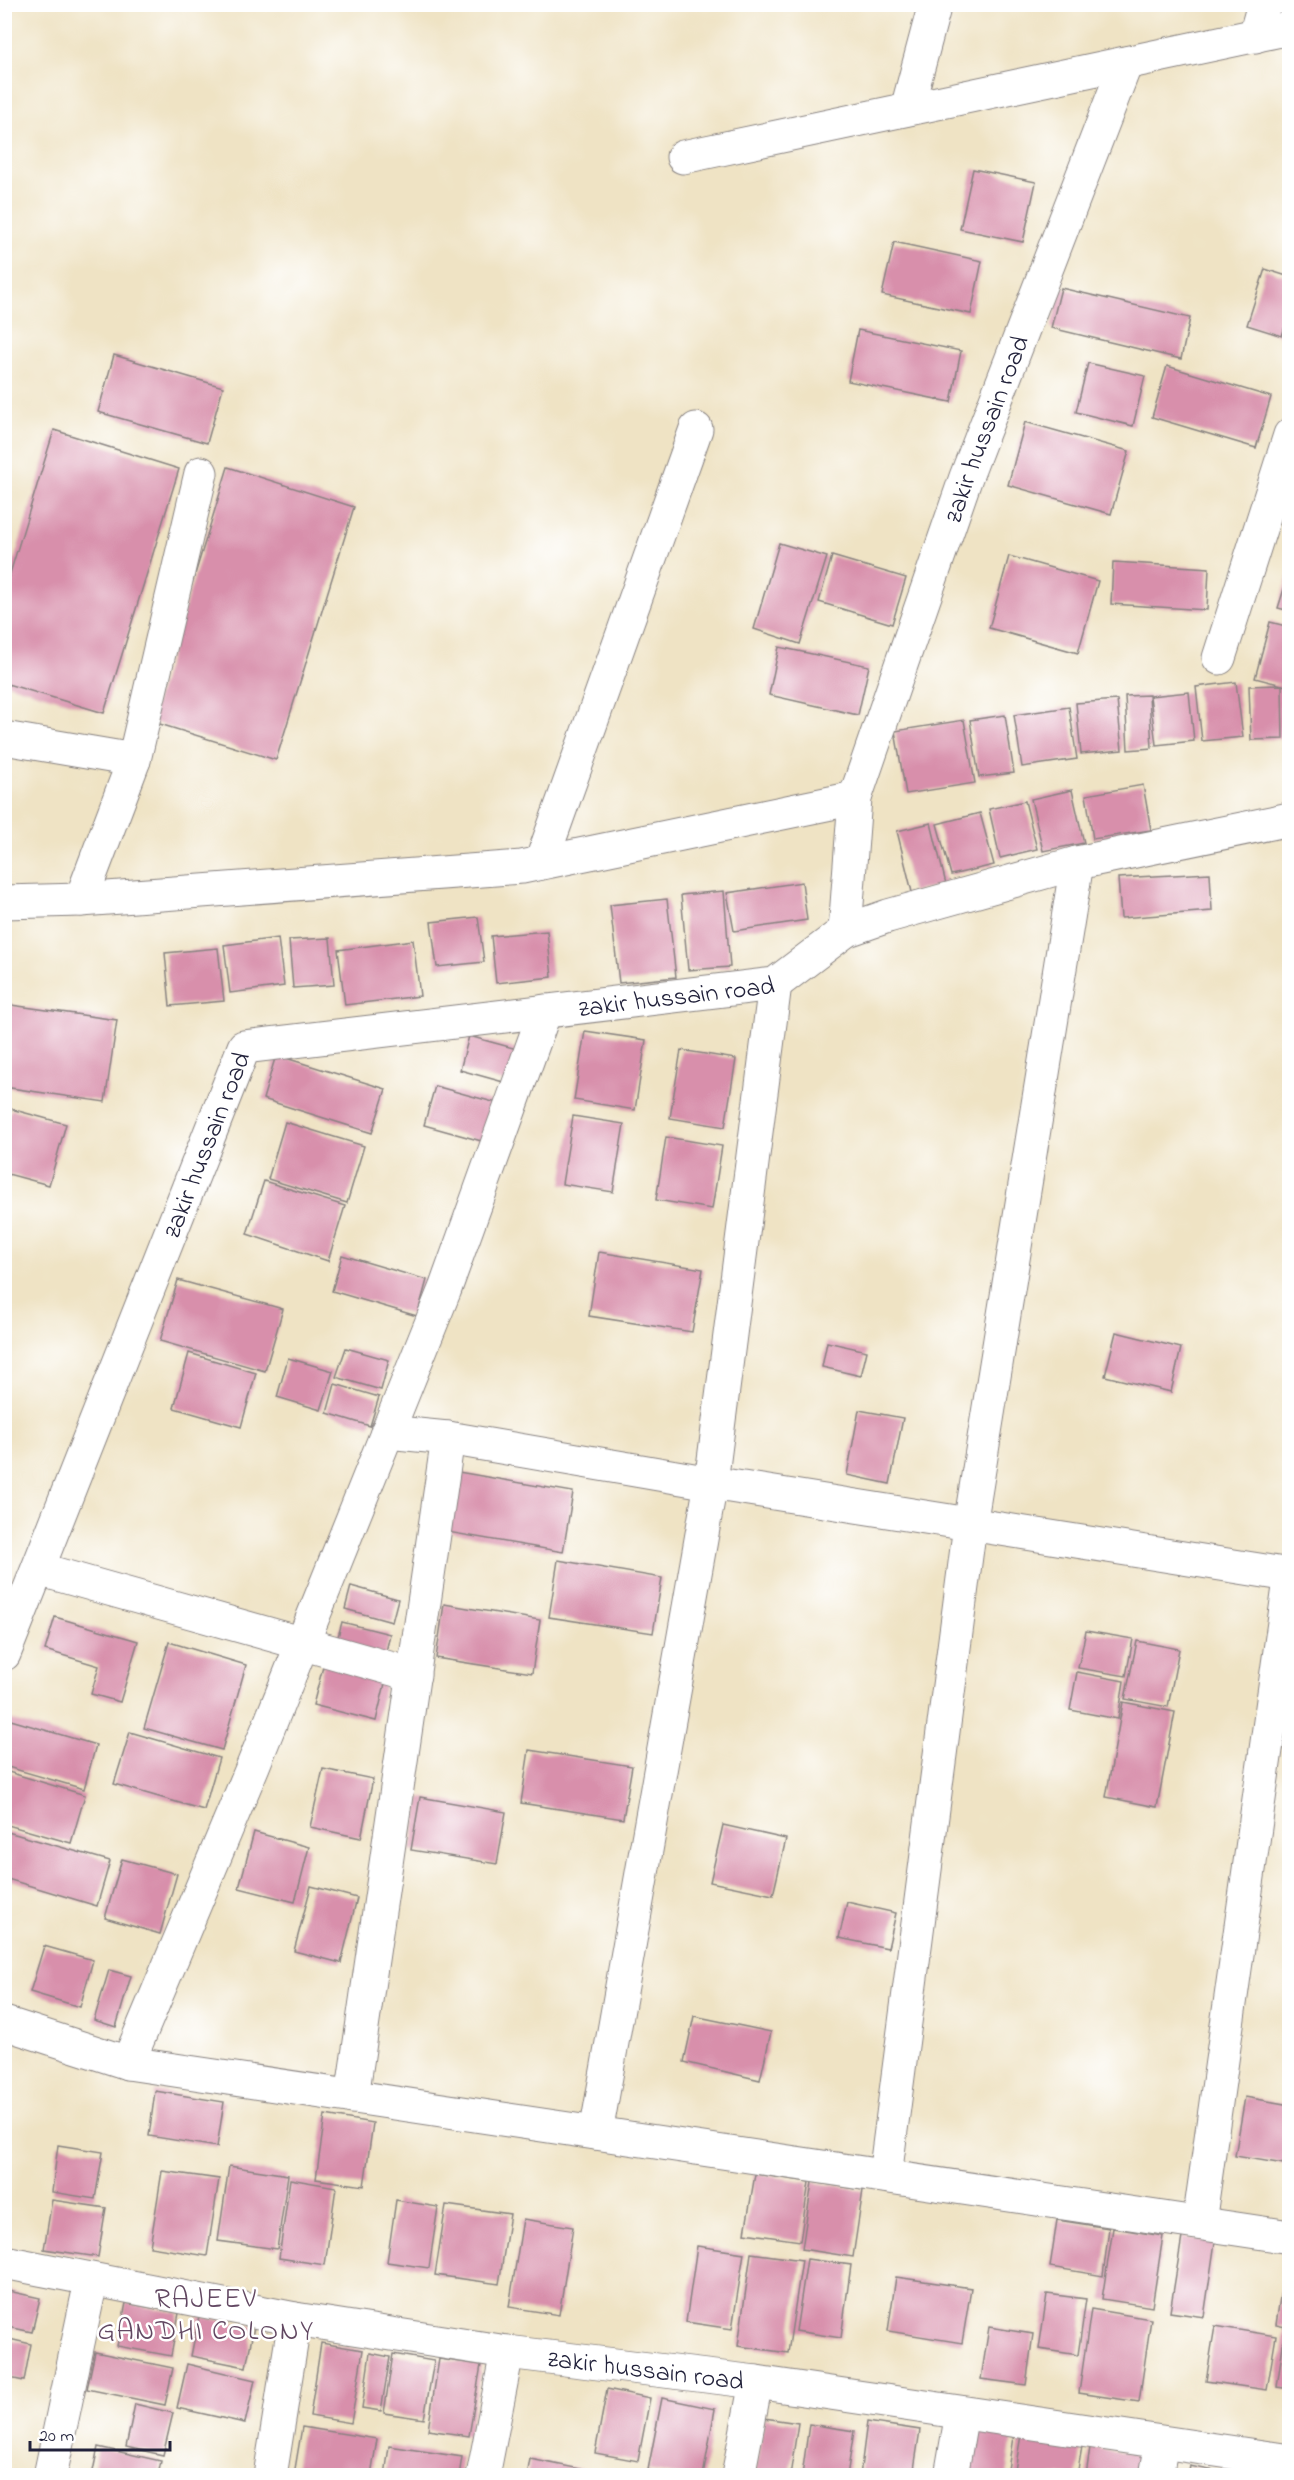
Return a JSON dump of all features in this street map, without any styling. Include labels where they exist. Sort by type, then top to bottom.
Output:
[{"type":"street","points":[[907,109],[935,4]]},
{"type":"street","points":[[1255,36],[1264,4]]},
{"type":"street","points":[[683,157],[1290,28]]},
{"type":"street","name":"zakir hussain road","points":[[845,931],[855,798],[966,477],[1126,63]]},
{"type":"street","points":[[541,863],[696,429]]},
{"type":"street","points":[[1219,658],[1290,435]]},
{"type":"street","points":[[81,900],[134,760],[201,473]]},
{"type":"street","points":[[4,738],[134,760]]},
{"type":"street","points":[[4,902],[81,900],[522,867],[855,798]]},
{"type":"street","name":"zakir hussain road","points":[[4,1654],[244,1047],[775,984],[845,931],[888,916],[1077,862],[1290,819]]},
{"type":"street","points":[[885,2176],[970,1525],[1077,862]]},
{"type":"street","points":[[596,2133],[711,1483],[775,984]]},
{"type":"street","points":[[128,2063],[302,1643],[445,1289],[545,1011]]},
{"type":"street","points":[[387,1432],[448,1438],[1290,1577],[1199,2223]]},
{"type":"street","points":[[352,2097],[448,1438]]},
{"type":"street","points":[[38,1569],[414,1675]]},
{"type":"street","points":[[4,2023],[128,2063],[1290,2237]]},
{"type":"street","name":"zakir hussain road","points":[[4,2262],[295,2319],[507,2352],[756,2382],[1290,2461]]},
{"type":"street","points":[[50,2475],[92,2281]]},
{"type":"street","points":[[270,2475],[295,2319]]},
{"type":"street","points":[[483,2475],[507,2352]]},
{"type":"street","points":[[738,2475],[756,2382]]},
{"type":"street","points":[[951,2475],[962,2413]]},
{"type":"street","points":[[1156,2475],[1162,2443]]},
{"type":"building","points":[[973,169],[1036,182],[1023,242],[960,229]]},
{"type":"building","points":[[894,242],[982,261],[971,314],[882,295]]},
{"type":"building","points":[[1265,269],[1290,277],[1290,312],[1282,336],[1247,325]]},
{"type":"building","points":[[1061,288],[1190,318],[1181,359],[1051,328]]},
{"type":"building","points":[[858,330],[961,351],[951,402],[848,381]]},
{"type":"building","points":[[114,355],[223,387],[207,443],[98,412]]},
{"type":"building","points":[[1088,363],[1145,376],[1133,426],[1076,412]]},
{"type":"building","points":[[1167,366],[1271,397],[1256,448],[1152,417]]},
{"type":"building","points":[[1025,422],[1129,451],[1111,514],[1008,485]]},
{"type":"building","points":[[54,430],[179,469],[104,713],[4,683],[4,593]]},
{"type":"building","points":[[228,467],[354,507],[276,760],[150,721]]},
{"type":"building","points":[[779,543],[827,557],[800,644],[754,629]]},
{"type":"building","points":[[832,556],[906,578],[892,624],[819,602]]},
{"type":"building","points":[[1009,556],[1098,581],[1078,653],[989,628]]},
{"type":"building","points":[[1113,562],[1209,568],[1207,610],[1111,604]]},
{"type":"building","points":[[1290,570],[1290,611],[1278,608]]},
{"type":"building","points":[[1270,622],[1290,627],[1290,687],[1255,678]]},
{"type":"building","points":[[779,647],[869,666],[858,715],[769,695]]},
{"type":"building","points":[[1236,682],[1243,737],[1202,741],[1196,687]]},
{"type":"building","points":[[1282,685],[1283,739],[1251,740],[1249,686]]},
{"type":"building","points":[[1189,692],[1194,741],[1156,745],[1150,696]]},
{"type":"building","points":[[1149,695],[1152,748],[1128,750],[1125,696]]},
{"type":"building","points":[[1117,700],[1122,750],[1081,754],[1076,703]]},
{"type":"building","points":[[1069,707],[1077,759],[1022,767],[1014,715]]},
{"type":"building","points":[[1005,715],[1014,773],[979,777],[970,720]]},
{"type":"building","points":[[964,720],[975,783],[906,794],[895,731]]},
{"type":"building","points":[[1143,785],[1151,830],[1093,839],[1086,795]]},
{"type":"building","points":[[1072,790],[1084,843],[1043,851],[1031,799]]},
{"type":"building","points":[[1025,801],[1037,849],[1000,858],[989,809]]},
{"type":"building","points":[[980,813],[994,865],[951,875],[937,824]]},
{"type":"building","points":[[931,823],[946,884],[912,892],[897,831]]},
{"type":"building","points":[[1210,873],[1212,911],[1121,918],[1118,878]]},
{"type":"building","points":[[802,882],[807,920],[734,931],[727,893]]},
{"type":"building","points":[[724,891],[730,967],[688,970],[681,895]]},
{"type":"building","points":[[667,899],[676,977],[619,983],[610,905]]},
{"type":"building","points":[[478,917],[484,962],[437,967],[431,922]]},
{"type":"building","points":[[547,931],[552,977],[496,983],[491,936]]},
{"type":"building","points":[[278,938],[284,986],[230,993],[224,945]]},
{"type":"building","points":[[330,938],[334,985],[293,988],[289,940]]},
{"type":"building","points":[[413,940],[420,996],[345,1005],[338,950]]},
{"type":"building","points":[[218,948],[224,1001],[170,1006],[165,953]]},
{"type":"building","points":[[4,1004],[117,1020],[105,1102],[4,1087]]},
{"type":"building","points":[[585,1031],[646,1040],[635,1110],[574,1100]]},
{"type":"building","points":[[469,1036],[517,1049],[507,1083],[460,1070]]},
{"type":"building","points":[[681,1050],[736,1059],[725,1127],[670,1118]]},
{"type":"building","points":[[276,1055],[386,1089],[372,1133],[263,1099]]},
{"type":"building","points":[[435,1086],[497,1103],[485,1142],[424,1125]]},
{"type":"building","points":[[11,1109],[66,1124],[49,1185],[4,1173],[4,1132]]},
{"type":"building","points":[[573,1116],[624,1124],[613,1192],[562,1184]]},
{"type":"building","points":[[285,1122],[364,1146],[347,1203],[268,1179]]},
{"type":"building","points":[[666,1137],[722,1146],[712,1209],[656,1200]]},
{"type":"building","points":[[264,1181],[345,1206],[328,1261],[247,1234]]},
{"type":"building","points":[[599,1252],[703,1269],[692,1332],[589,1316]]},
{"type":"building","points":[[342,1255],[427,1280],[417,1316],[332,1291]]},
{"type":"building","points":[[178,1280],[283,1309],[265,1371],[160,1341]]},
{"type":"building","points":[[1116,1332],[1181,1348],[1171,1392],[1105,1376]]},
{"type":"building","points":[[827,1342],[867,1351],[861,1376],[822,1367]]},
{"type":"building","points":[[346,1348],[389,1360],[381,1390],[336,1377]]},
{"type":"building","points":[[189,1353],[256,1373],[241,1427],[174,1408]]},
{"type":"building","points":[[288,1358],[333,1371],[321,1410],[277,1397]]},
{"type":"building","points":[[335,1384],[379,1397],[370,1426],[327,1413]]},
{"type":"building","points":[[859,1410],[903,1418],[890,1484],[847,1475]]},
{"type":"building","points":[[447,1470],[573,1492],[563,1552],[436,1530]]},
{"type":"building","points":[[558,1560],[662,1578],[653,1633],[549,1617]]},
{"type":"building","points":[[351,1586],[398,1599],[392,1622],[345,1609]]},
{"type":"building","points":[[444,1604],[540,1620],[532,1673],[436,1658]]},
{"type":"building","points":[[55,1617],[138,1641],[120,1702],[91,1694],[99,1666],[45,1650]]},
{"type":"building","points":[[342,1622],[390,1634],[384,1661],[335,1648]]},
{"type":"building","points":[[1086,1631],[1133,1639],[1126,1676],[1078,1668]]},
{"type":"building","points":[[1137,1641],[1179,1649],[1168,1707],[1125,1699]]},
{"type":"building","points":[[169,1642],[246,1665],[222,1750],[144,1728]]},
{"type":"building","points":[[325,1659],[387,1675],[376,1721],[313,1705]]},
{"type":"building","points":[[1077,1672],[1124,1681],[1118,1719],[1070,1710]]},
{"type":"building","points":[[1123,1702],[1175,1712],[1157,1807],[1106,1797]]},
{"type":"building","points":[[4,1718],[96,1745],[84,1789],[4,1766]]},
{"type":"building","points":[[130,1732],[219,1758],[204,1810],[114,1784]]},
{"type":"building","points":[[529,1750],[632,1766],[623,1819],[521,1803]]},
{"type":"building","points":[[323,1769],[373,1779],[361,1838],[310,1827]]},
{"type":"building","points":[[5,1771],[85,1795],[71,1843],[4,1824]]},
{"type":"building","points":[[420,1797],[506,1812],[497,1864],[411,1850]]},
{"type":"building","points":[[723,1825],[786,1839],[773,1895],[710,1882]]},
{"type":"building","points":[[4,1831],[110,1861],[97,1906],[4,1878]]},
{"type":"building","points":[[254,1832],[309,1847],[295,1902],[239,1888]]},
{"type":"building","points":[[122,1859],[177,1874],[160,1934],[105,1918]]},
{"type":"building","points":[[311,1886],[357,1898],[341,1963],[294,1951]]},
{"type":"building","points":[[847,1902],[896,1913],[888,1948],[839,1938]]},
{"type":"building","points":[[44,1946],[93,1960],[80,2007],[30,1992]]},
{"type":"building","points":[[109,1970],[131,1976],[116,2027],[94,2020]]},
{"type":"building","points":[[694,2016],[771,2032],[760,2080],[684,2062]]},
{"type":"building","points":[[155,2091],[224,2102],[217,2147],[149,2136]]},
{"type":"building","points":[[1245,2097],[1290,2105],[1290,2165],[1235,2156]]},
{"type":"building","points":[[325,2115],[373,2123],[364,2186],[316,2179]]},
{"type":"building","points":[[58,2145],[103,2152],[95,2199],[52,2192]]},
{"type":"building","points":[[229,2166],[288,2175],[277,2249],[218,2241]]},
{"type":"building","points":[[162,2171],[219,2179],[207,2256],[150,2247]]},
{"type":"building","points":[[755,2174],[809,2182],[800,2241],[745,2233]]},
{"type":"building","points":[[290,2179],[336,2187],[325,2265],[279,2258]]},
{"type":"building","points":[[812,2182],[863,2190],[853,2257],[802,2249]]},
{"type":"building","points":[[52,2200],[106,2208],[98,2257],[44,2249]]},
{"type":"building","points":[[396,2200],[438,2207],[429,2268],[387,2262]]},
{"type":"building","points":[[446,2205],[510,2214],[499,2284],[435,2275]]},
{"type":"building","points":[[523,2219],[573,2227],[559,2315],[509,2307]]},
{"type":"building","points":[[1057,2220],[1109,2228],[1103,2276],[1050,2267]]},
{"type":"building","points":[[1113,2228],[1163,2236],[1152,2307],[1102,2299]]},
{"type":"building","points":[[1182,2237],[1215,2242],[1204,2317],[1170,2312]]},
{"type":"building","points":[[697,2246],[744,2253],[732,2329],[686,2322]]},
{"type":"building","points":[[1287,2249],[1290,2249],[1290,2328],[1276,2325]]},
{"type":"building","points":[[751,2253],[802,2260],[788,2353],[738,2346]]},
{"type":"building","points":[[807,2259],[851,2265],[841,2338],[796,2331]]},
{"type":"building","points":[[896,2277],[971,2288],[962,2343],[888,2331]]},
{"type":"building","points":[[4,2290],[40,2298],[32,2332],[4,2326]]},
{"type":"building","points":[[1047,2294],[1086,2299],[1078,2355],[1039,2349]]},
{"type":"building","points":[[126,2303],[179,2313],[171,2356],[117,2346]]},
{"type":"building","points":[[1091,2309],[1151,2319],[1139,2402],[1079,2393]]},
{"type":"building","points":[[199,2316],[254,2327],[246,2367],[191,2356]]},
{"type":"building","points":[[1215,2326],[1276,2336],[1267,2390],[1206,2381]]},
{"type":"building","points":[[989,2327],[1033,2334],[1026,2385],[981,2379]]},
{"type":"building","points":[[1285,2331],[1290,2332],[1290,2389],[1277,2387]]},
{"type":"building","points":[[5,2338],[31,2344],[24,2381],[5,2377]]},
{"type":"building","points":[[321,2343],[363,2350],[351,2423],[310,2416]]},
{"type":"building","points":[[95,2352],[173,2368],[165,2405],[87,2389]]},
{"type":"building","points":[[370,2353],[390,2357],[381,2411],[362,2408]]},
{"type":"building","points":[[393,2354],[434,2361],[424,2419],[384,2413]]},
{"type":"building","points":[[439,2359],[481,2365],[469,2436],[428,2430]]},
{"type":"building","points":[[187,2364],[255,2380],[245,2423],[177,2408]]},
{"type":"building","points":[[607,2389],[650,2398],[638,2461],[595,2453]]},
{"type":"building","points":[[662,2398],[715,2409],[703,2476],[679,2476],[648,2470]]},
{"type":"building","points":[[135,2404],[173,2413],[163,2455],[126,2447]]},
{"type":"building","points":[[764,2418],[798,2423],[790,2476],[755,2476]]},
{"type":"building","points":[[867,2422],[920,2430],[913,2476],[860,2476]]},
{"type":"building","points":[[809,2424],[854,2431],[847,2476],[802,2476]]},
{"type":"building","points":[[302,2427],[377,2439],[371,2476],[294,2475]]},
{"type":"building","points":[[966,2428],[1013,2437],[1007,2476],[958,2476]]},
{"type":"building","points":[[1021,2435],[1082,2446],[1077,2476],[1014,2476]]},
{"type":"building","points":[[389,2446],[462,2457],[459,2476],[385,2476]]},
{"type":"building","points":[[98,2447],[161,2461],[158,2476],[92,2476]]},
{"type":"building","points":[[1090,2447],[1144,2456],[1141,2476],[1086,2476]]},
{"type":"building","points":[[530,2459],[606,2474],[606,2476],[527,2476]]},
{"type":"building","points":[[1190,2466],[1225,2473],[1225,2476],[1188,2476]]},
{"type":"building","points":[[1230,2470],[1251,2474],[1250,2476],[1229,2476]]},
{"type":"district","name":"RAJEEV GANDHI COLONY","points":[[206,2313]]}]
